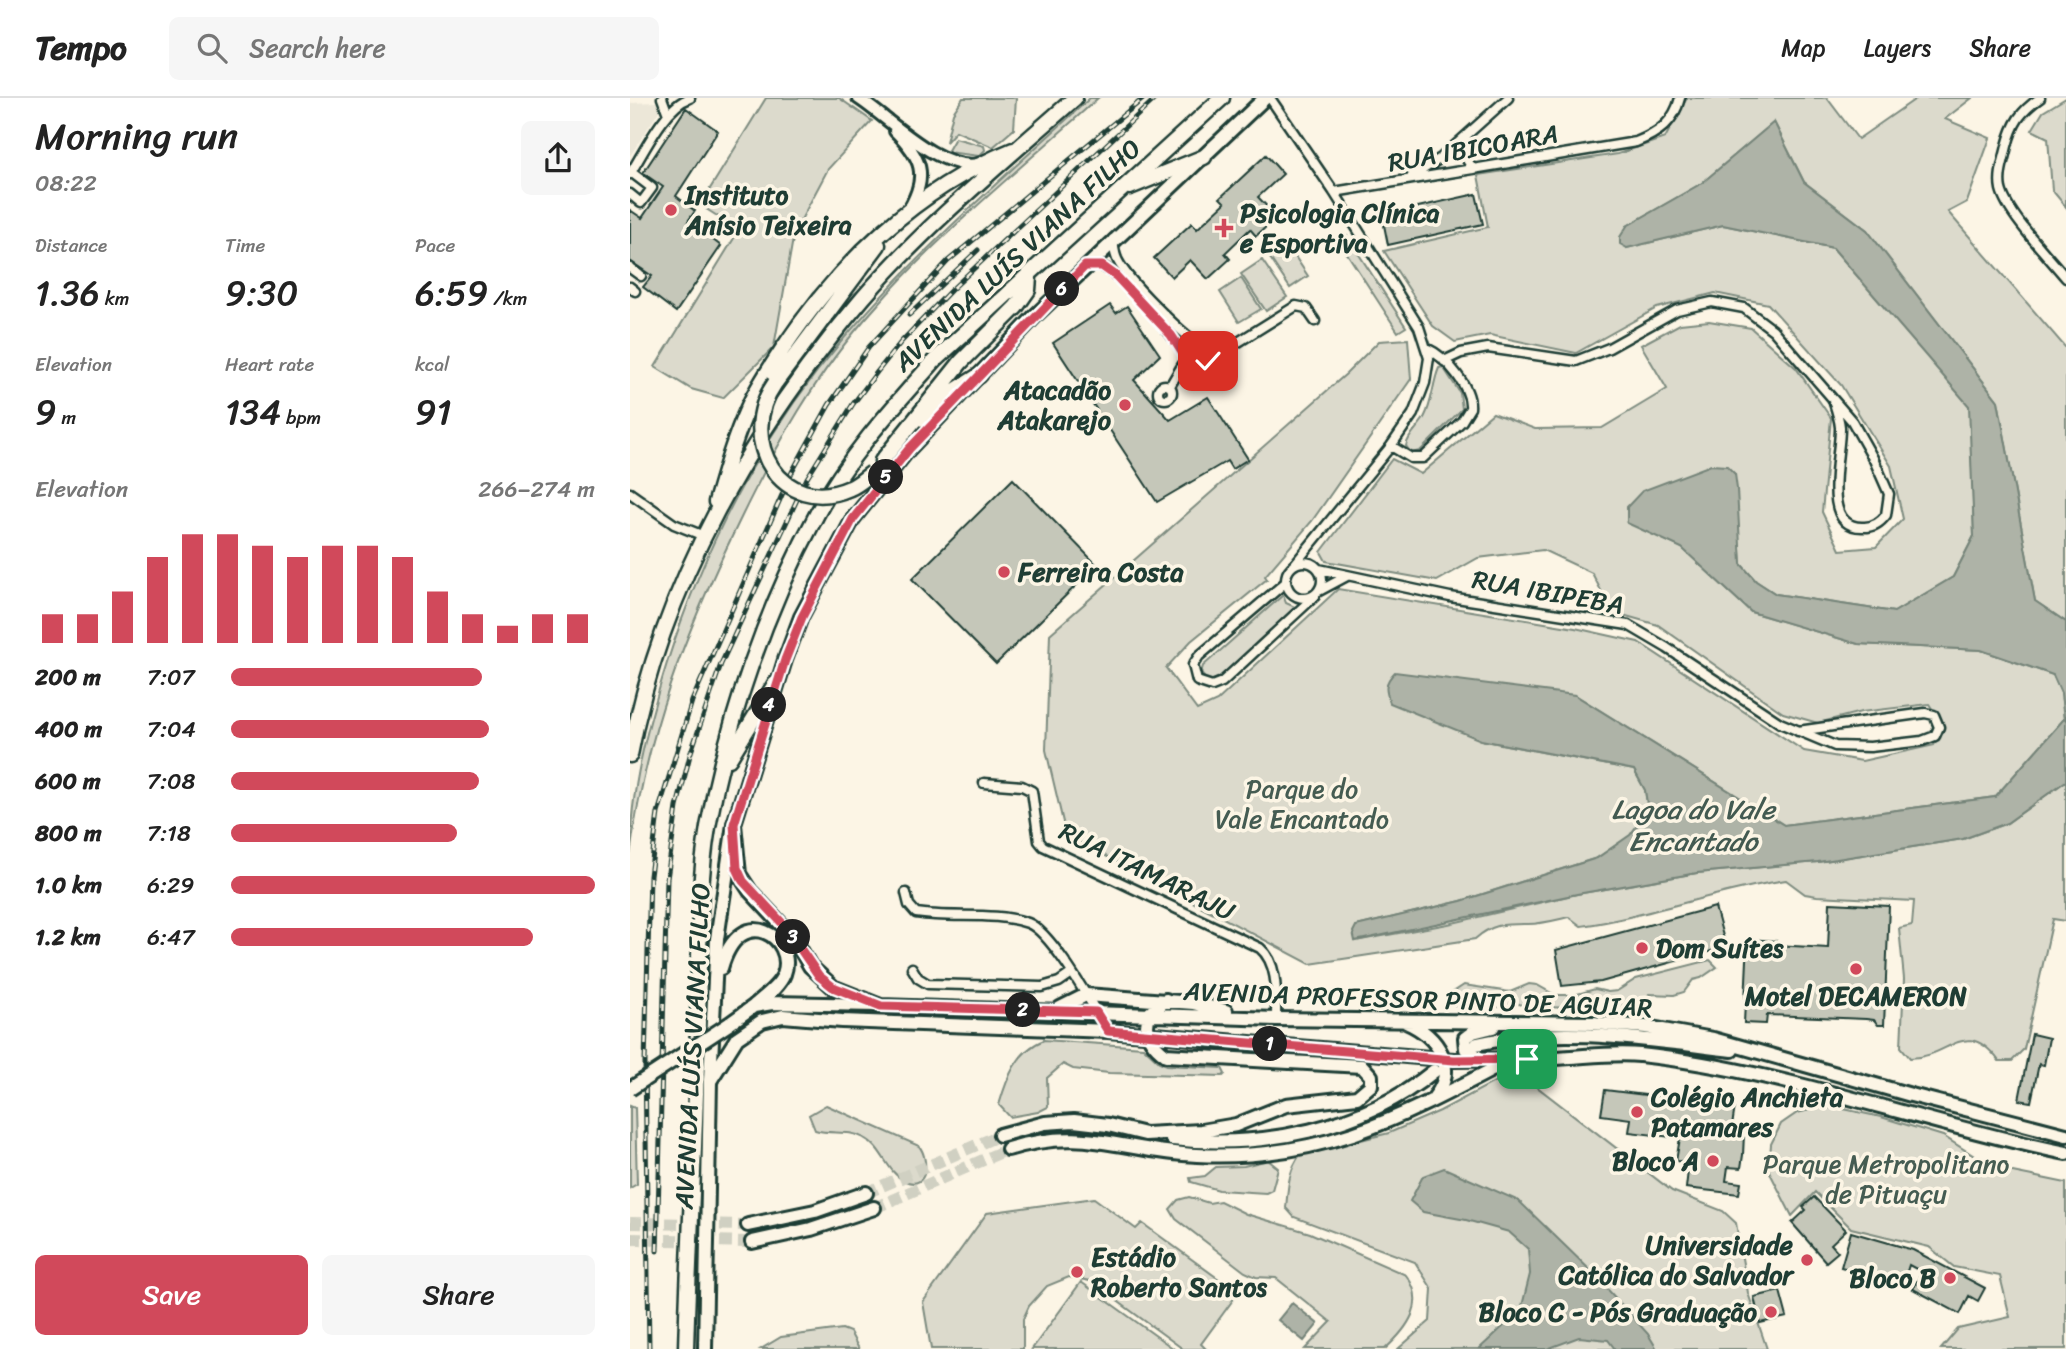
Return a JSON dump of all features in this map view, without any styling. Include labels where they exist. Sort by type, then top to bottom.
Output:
[{"type":"highway","points":[[706,531],[774,417],[864,297],[920,239],[1075,98]]},
{"type":"highway","name":"AVENIDA LUÍS VIANA FILHO","points":[[686,1349],[703,867],[719,775],[758,647],[818,513],[855,455],[895,405],[936,359],[1029,277],[1222,98]]},
{"type":"highway","points":[[630,755],[636,722],[654,660],[678,593],[706,531],[746,411],[757,389],[817,300],[858,255],[939,188],[978,164],[1020,147]]},
{"type":"highway","points":[[1122,190],[1204,157]]},
{"type":"highway","points":[[886,232],[775,383],[761,409],[758,432],[766,461],[778,475],[803,491],[822,494],[851,488],[872,473],[954,371],[1020,301],[1028,290],[1029,277]]},
{"type":"highway","points":[[882,461],[938,405],[980,375]]},
{"type":"highway","points":[[719,775],[775,684]]},
{"type":"main road","name":"AVENIDA LUÍS VIANA FILHO","points":[[705,1349],[710,1081],[717,939],[734,824],[775,684],[802,617],[853,519],[909,449],[1085,266],[1268,98]]},
{"type":"main road","points":[[734,824],[739,874],[758,900],[794,938],[810,966],[833,987],[881,1006]]},
{"type":"main road","points":[[630,1089],[729,1024],[754,1006],[776,985],[785,968],[786,959],[780,943],[766,932],[757,930],[746,932],[732,941],[715,989]]},
{"type":"main road","points":[[1051,1011],[1072,1004],[1086,995],[1193,1003],[1250,1018]]},
{"type":"main road","points":[[1144,1134],[1201,1131],[1236,1125],[1286,1105],[1350,1098],[1363,1094],[1371,1080],[1370,1072],[1362,1066],[1166,1055],[1151,1042],[1146,1023],[1150,1013],[1166,1000]]},
{"type":"main road","name":"AVENIDA PROFESSOR PINTO DE AGUIAR","points":[[754,1006],[772,1003],[1276,1019],[1646,1027],[1713,1039],[2066,1135]]},
{"type":"main road","name":"AVENIDA PROFESSOR PINTO DE AGUIAR","points":[[710,1081],[737,1038],[762,1021],[783,1016],[842,1021],[1108,1031],[1445,1059],[1509,1061],[1629,1054],[1735,1069],[1836,1092],[2066,1153]]},
{"type":"main road","points":[[1404,1021],[1424,1034],[1445,1059],[1445,1080],[1432,1101]]},
{"type":"main road","points":[[1482,1060],[1466,1049],[1464,1042],[1468,1034],[1511,1023]]},
{"type":"main road","points":[[1398,1054],[1423,1045],[1426,1038],[1424,1034]]},
{"type":"main road","points":[[1477,1044],[1513,1037],[1601,1036],[1763,1052]]},
{"type":"main road","points":[[1008,1149],[1036,1140],[1083,1138],[1193,1155],[1271,1154],[1356,1134],[1432,1101],[1509,1061]]},
{"type":"main road","points":[[1000,1135],[1034,1125],[1074,1121],[1203,1142],[1232,1142],[1315,1129],[1367,1113],[1391,1102],[1434,1071]]},
{"type":"main road","points":[[748,1225],[815,1211],[866,1193]]},
{"type":"main road","points":[[752,1242],[811,1230],[874,1208]]},
{"type":"street","points":[[662,98],[668,114]]},
{"type":"street","points":[[630,194],[641,203],[652,188],[631,173],[668,114],[679,103],[690,98]]},
{"type":"street","points":[[1268,98],[1334,192],[1419,327],[1428,349],[1429,367],[1413,414],[1391,446],[1287,575],[1286,582],[1290,592],[1299,598],[1317,593]]},
{"type":"street","points":[[1400,181],[1429,167],[1508,98]]},
{"type":"street","name":"RUA IBICOARA","points":[[1334,192],[1636,142],[1650,136],[1669,122],[1676,113],[1680,98]]},
{"type":"street","points":[[2040,98],[2019,114],[2011,129],[2001,170],[2002,190],[2013,212],[2066,278]]},
{"type":"street","points":[[863,99],[912,149],[920,164],[920,183],[906,214]]},
{"type":"street","points":[[887,121],[944,160],[960,166],[978,164]]},
{"type":"street","points":[[1466,137],[1462,152],[1472,169]]},
{"type":"street","points":[[1114,239],[1114,251],[1123,269],[1177,327],[1202,346],[1209,354],[1208,361]]},
{"type":"street","points":[[1085,266],[1102,266],[1116,276],[1171,335],[1195,367]]},
{"type":"street","points":[[630,268],[640,276]]},
{"type":"street","points":[[1444,360],[1461,353],[1488,348],[1576,361],[1609,348],[1677,310],[1696,304],[1720,303],[1744,308],[1773,330],[1833,400],[1864,439],[1889,494],[1886,515],[1872,526],[1854,527],[1846,523],[1836,508],[1840,427],[1833,400]]},
{"type":"street","points":[[1180,373],[1203,367],[1225,349],[1299,305],[1306,307],[1315,320]]},
{"type":"street","points":[[1170,386],[1180,373],[1191,346],[1225,349]]},
{"type":"street","points":[[1391,446],[1411,458],[1423,458],[1467,415],[1470,408],[1469,396],[1444,360],[1428,349]]},
{"type":"street","points":[[630,493],[674,524],[706,531]]},
{"type":"street","points":[[1310,563],[1318,538]]},
{"type":"street","points":[[1294,565],[1310,563],[1319,569],[1323,579],[1317,593]]},
{"type":"street","name":"RUA IBIPEBA","points":[[1319,569],[1450,597],[1628,625],[1780,723],[1798,731],[1835,746],[1853,748],[1922,741],[1935,736],[1939,727],[1934,715],[1925,713],[1798,731]]},
{"type":"street","points":[[1286,582],[1199,656],[1193,665],[1193,673],[1198,681],[1212,686],[1222,682],[1317,593],[1347,576]]},
{"type":"street","name":"RUA ITAMARAJU","points":[[984,783],[1022,786],[1032,791],[1039,842],[1042,846],[1260,948],[1270,961],[1274,976],[1276,1019]]},
{"type":"street","points":[[906,893],[909,905],[916,913],[1015,920],[1033,926],[1045,936],[1108,1031]]},
{"type":"street","points":[[912,968],[918,978],[929,984],[1042,987],[1059,982],[1072,974]]},
{"type":"shaded area","points":[[657,102],[661,108],[630,156],[630,103]]},
{"type":"green space","points":[[766,98],[839,98],[872,121],[828,169],[794,233],[774,347],[723,398],[691,389],[655,367],[739,230],[700,205]]},
{"type":"green space","points":[[963,98],[1016,98],[1014,129],[993,147],[956,131],[946,142],[953,113]]},
{"type":"green space","points":[[1090,98],[1098,98],[955,227],[900,281],[853,333],[798,411],[738,524],[685,644],[657,725],[646,767],[630,855],[637,782],[647,733],[667,663],[717,535],[760,455],[811,379],[869,310],[961,217]]},
{"type":"green space","name":"Parque do Vale Encantado","points":[[1687,98],[1827,98],[1858,139],[1917,98],[1972,98],[1945,119],[1990,138],[1967,202],[1948,212],[2066,348],[2066,622],[2035,601],[1998,401],[1867,230],[1804,182],[1774,122],[1702,183],[1627,226],[1627,248],[1723,225],[1833,248],[1970,406],[1974,536],[1953,577],[1894,612],[1776,594],[1756,581],[1741,564],[1734,474],[1627,522],[1682,548],[1751,612],[1858,644],[1981,650],[2053,675],[2061,693],[2064,719],[1995,797],[1784,825],[1575,695],[1481,740],[1634,770],[1645,790],[1648,810],[1631,835],[1597,858],[1461,901],[1356,926],[1355,941],[1448,924],[1577,894],[1697,873],[1818,862],[1963,839],[2007,823],[2066,781],[2066,921],[2053,919],[2024,1049],[2012,1061],[1999,1061],[1987,1048],[1966,1040],[1924,1056],[1910,1058],[1901,1047],[1904,979],[1899,928],[1912,925],[1914,901],[1817,896],[1805,894],[1786,880],[1607,922],[1581,926],[1569,917],[1506,925],[1494,927],[1475,939],[1310,964],[1066,835],[1046,750],[1050,634],[1346,374],[1379,341],[1408,339],[1411,379],[1312,521],[1265,576],[1267,579],[1191,641],[1166,668],[1197,710],[1217,701],[1338,589],[1575,628],[1638,642],[1804,751],[1862,761],[1934,745],[1944,726],[1929,704],[1861,712],[1818,723],[1783,713],[1658,625],[1612,612],[1592,573],[1543,550],[1478,558],[1437,581],[1326,561],[1321,552],[1392,459],[1421,474],[1493,413],[1535,429],[1602,428],[1667,389],[1641,345],[1680,324],[1709,321],[1751,328],[1796,368],[1831,418],[1822,512],[1840,550],[1876,547],[1903,519],[1891,466],[1841,385],[1768,304],[1715,293],[1657,308],[1576,353],[1490,335],[1455,342],[1433,326],[1384,251],[1488,227],[1478,175],[1618,154],[1665,138]]},
{"type":"green space","points":[[2066,98],[2066,207],[2052,190],[2048,138],[2032,130],[2043,112]]},
{"type":"green space","points":[[955,138],[984,146],[985,150],[979,156],[947,152]]},
{"type":"green space","points":[[1347,236],[1406,327],[1398,332],[1339,241]]},
{"type":"green space","points":[[1286,243],[1308,276],[1290,288],[1268,255]]},
{"type":"green space","points":[[1262,260],[1287,297],[1266,311],[1241,274]]},
{"type":"green space","points":[[1241,278],[1261,309],[1239,322],[1220,292]]},
{"type":"green space","points":[[1443,367],[1460,393],[1462,409],[1420,451],[1411,453],[1406,446],[1407,442],[1427,412],[1439,368]]},
{"type":"green space","points":[[1283,595],[1286,603],[1295,607],[1219,680],[1211,681],[1205,678],[1201,673],[1203,666]]},
{"type":"green space","points":[[1710,960],[1717,967],[1693,980],[1684,992],[1674,995],[1649,994],[1645,1004],[1646,1011],[1641,1013],[1593,1008],[1529,1007],[1516,1003],[1507,1007],[1456,1006],[1450,1000],[1452,993],[1464,985],[1510,992],[1529,984],[1537,985],[1555,995],[1574,995],[1595,989],[1617,991],[1636,979]]},
{"type":"green space","points":[[1044,1040],[1143,1047],[1159,1062],[1167,1065],[1222,1068],[1225,1074],[1109,1073],[1073,1069],[1063,1064],[1047,1078],[1048,1107],[1038,1112],[1010,1117],[999,1105],[1009,1075],[1026,1051]]},
{"type":"green space","name":"Parque Metropolitano de Pituaçu","points":[[1509,1074],[1528,1080],[1672,1191],[1723,1211],[1736,1223],[1748,1293],[1767,1349],[1398,1349],[1430,1321],[1432,1289],[1415,1262],[1294,1217],[1286,1208],[1293,1167],[1300,1155],[1389,1133],[1440,1111]]},
{"type":"green space","points":[[826,1105],[919,1146],[925,1165],[923,1177],[913,1183],[905,1181],[893,1172],[876,1147],[858,1135],[815,1130],[809,1115]]},
{"type":"green space","points":[[630,1106],[635,1108],[637,1184],[630,1188]]},
{"type":"green space","name":"Parque Metropolitano de Pituaçu","points":[[1818,1108],[1839,1108],[1881,1117],[1943,1136],[1993,1168],[2066,1183],[2066,1349],[1941,1349],[1958,1329],[2010,1317],[2000,1276],[1954,1267],[1929,1247],[1851,1228],[1815,1192],[1792,1216],[1769,1171],[1771,1144],[1781,1124],[1797,1113]]},
{"type":"green space","points":[[1268,1160],[1278,1168],[1272,1190],[1266,1193],[1219,1190],[1191,1182],[1190,1178],[1205,1176],[1216,1167],[1244,1166]]},
{"type":"green space","points":[[1189,1197],[1209,1203],[1220,1201],[1246,1214],[1310,1233],[1406,1275],[1415,1296],[1415,1305],[1407,1324],[1385,1349],[1305,1349],[1331,1322],[1276,1278],[1256,1277],[1245,1272],[1176,1219],[1170,1209],[1178,1200]]},
{"type":"green space","name":"Estádio Roberto Santos","points":[[1094,1198],[1136,1229],[1142,1223],[1238,1293],[1201,1344],[1206,1349],[1183,1349],[1090,1281],[1069,1277],[1047,1286],[1029,1306],[1023,1319],[1023,1349],[931,1349],[923,1302],[987,1213]]},
{"type":"green space","points":[[1081,1282],[1174,1349],[1032,1349]]},
{"type":"green space","points":[[842,1329],[850,1332],[859,1349],[761,1349],[781,1337]]},
{"type":"water","name":"Lagoa do Vale Encantado","points":[[1774,122],[1804,182],[1867,230],[1998,401],[2035,601],[2066,622],[2066,781],[2007,823],[1963,839],[1818,862],[1697,873],[1577,894],[1355,941],[1353,932],[1356,926],[1461,901],[1597,858],[1630,835],[1648,810],[1645,790],[1634,770],[1481,740],[1390,703],[1386,686],[1395,672],[1575,695],[1784,825],[1995,797],[2064,719],[2061,693],[2053,675],[1981,650],[1858,644],[1751,612],[1682,548],[1627,523],[1627,507],[1642,491],[1711,465],[1727,466],[1735,474],[1741,564],[1756,581],[1776,594],[1894,612],[1953,577],[1974,536],[1969,406],[1833,248],[1723,225],[1627,248],[1620,244],[1620,237],[1627,226],[1702,183]]},
{"type":"water","points":[[1444,1168],[1519,1201],[1592,1272],[1648,1334],[1657,1349],[1615,1349],[1608,1340],[1579,1337],[1547,1349],[1479,1349],[1521,1310],[1530,1274],[1528,1249],[1509,1232],[1423,1212],[1410,1201],[1423,1176]]},
{"type":"water","points":[[1292,1303],[1318,1324],[1304,1341],[1278,1320]]},
{"type":"building","name":"Instituto Anísio Teixeira","points":[[686,108],[718,131],[676,196],[695,211],[688,221],[721,246],[676,312],[643,287],[652,276],[630,261],[630,210],[642,218],[663,187],[643,173]]},
{"type":"building","points":[[1266,155],[1283,174],[1258,197],[1277,217],[1256,236],[1250,229],[1225,253],[1230,259],[1208,279],[1190,260],[1172,277],[1154,258],[1192,223],[1197,229],[1225,203],[1220,198]]},
{"type":"building","points":[[1476,194],[1483,224],[1388,245],[1382,215]]},
{"type":"building","name":"Atacadão Atakarejo","points":[[1110,305],[1116,313],[1127,306],[1160,355],[1134,380],[1170,420],[1208,397],[1248,459],[1232,469],[1227,461],[1157,502],[1053,343]]},
{"type":"building","name":"Ferreira Costa","points":[[1013,479],[1097,565],[996,664],[912,579]]},
{"type":"building","points":[[1830,903],[1889,906],[1884,1025],[1866,1019],[1767,1015],[1766,1024],[1744,1023],[1748,939],[1776,941],[1775,945],[1828,948]]},
{"type":"building","name":"Dom Suítes","points":[[1715,907],[1726,947],[1601,982],[1562,986],[1556,950]]},
{"type":"building","points":[[2032,1034],[2049,1038],[2044,1065],[2039,1064],[2031,1102],[2019,1100]]},
{"type":"building","points":[[1605,1090],[1735,1106],[1731,1133],[1744,1134],[1743,1155],[1741,1168],[1728,1167],[1726,1181],[1741,1183],[1739,1194],[1686,1188],[1689,1162],[1676,1161],[1680,1138],[1629,1132],[1631,1119],[1601,1115]]},
{"type":"building","points":[[1814,1197],[1846,1230],[1831,1244],[1838,1252],[1826,1262],[1792,1223],[1806,1210],[1803,1207]]},
{"type":"building","points":[[1851,1232],[1913,1250],[1985,1288],[1978,1301],[1969,1296],[1960,1314],[1913,1289],[1922,1272],[1909,1265],[1903,1284],[1841,1267]]},
{"type":"building","name":"Bloco C - Pós Graduação","points":[[1780,1291],[1787,1317],[1760,1323],[1754,1297]]},
{"type":"tunnel","points":[[866,1193],[1000,1135]]},
{"type":"tunnel","points":[[874,1208],[1008,1149]]},
{"type":"tunnel","points":[[630,1223],[748,1225]]},
{"type":"tunnel","points":[[630,1239],[752,1242]]},
{"type":"railway","points":[[649,1349],[645,1063],[650,876],[658,813],[692,701],[792,472],[829,405],[869,347],[948,261],[1144,98]]},
{"type":"railway","points":[[657,1251],[667,879],[677,807],[690,755],[721,664],[807,478],[853,404],[877,372],[901,342],[951,290],[1156,98]]},
{"type":"railway","points":[[909,315],[978,250]]},
{"type":"place","name":"Instituto Anísio Teixeira","points":[[671,210]]},
{"type":"place","name":"Psicologia Clínica e Esportiva","points":[[1224,228]]},
{"type":"place","name":"Atacadão Atakarejo","points":[[1125,405]]},
{"type":"place","name":"Ferreira Costa","points":[[1004,572]]},
{"type":"place","name":"Dom Suítes","points":[[1642,948]]},
{"type":"place","name":"Motel DECAMERON","points":[[1856,969]]},
{"type":"place","name":"Colégio Anchieta Patamares","points":[[1637,1112]]},
{"type":"place","name":"Bloco A","points":[[1713,1161]]},
{"type":"place","name":"Universidade Católica do Salvador","points":[[1807,1260]]},
{"type":"place","name":"Estádio Roberto Santos","points":[[1077,1272]]},
{"type":"place","name":"Bloco B","points":[[1950,1278]]},
{"type":"place","name":"Bloco C - Pós Graduação","points":[[1771,1312]]},
{"type":"route","points":[[1208,361],[1203,367],[1191,366],[1171,335],[1116,276],[1102,266],[1085,266],[909,449],[853,519],[823,572],[775,684],[734,824],[739,874],[758,900],[784,925],[819,976],[833,987],[881,1006],[1096,1012],[1108,1031],[1454,1060],[1527,1059]]}]
